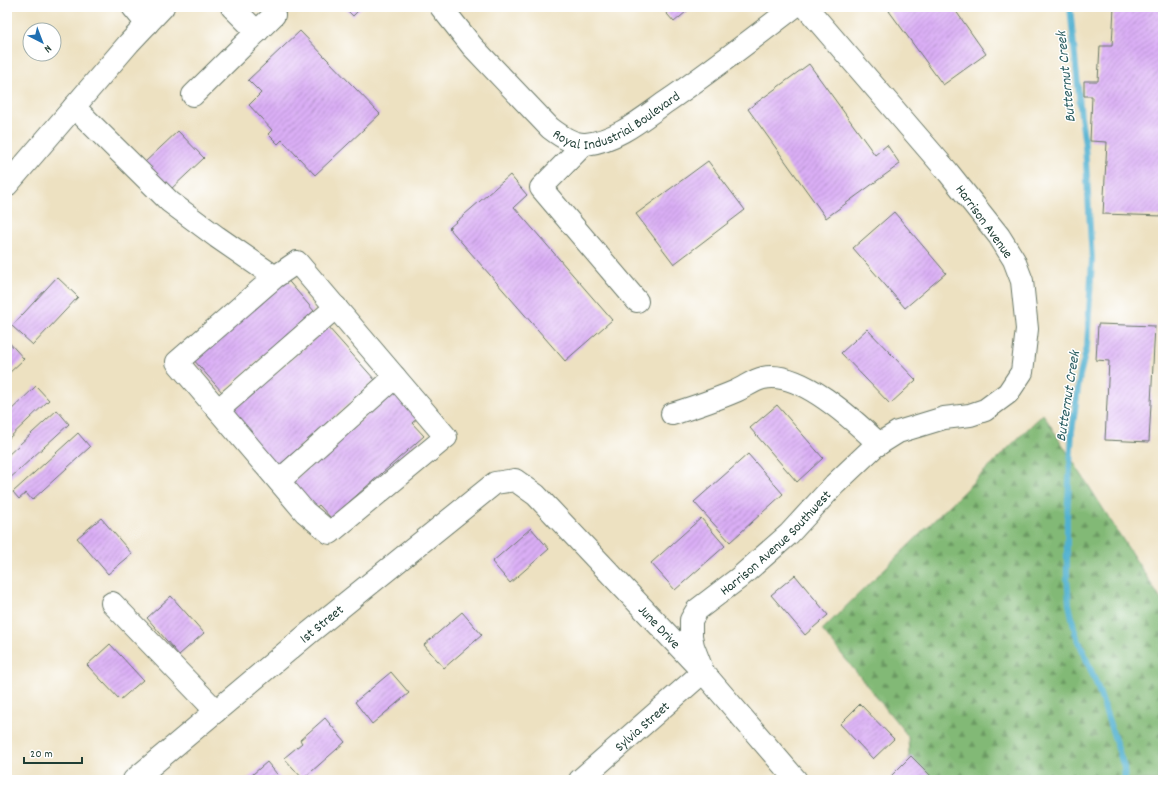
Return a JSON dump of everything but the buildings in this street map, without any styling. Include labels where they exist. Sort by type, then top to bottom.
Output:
[{"type":"street","points":[[133,7],[147,24]]},
{"type":"street","points":[[7,185],[163,7]]},
{"type":"street","points":[[232,7],[257,32]]},
{"type":"street","name":"Royal Industrial Boulevard","points":[[441,7],[472,46],[550,128],[565,139],[584,144],[608,139],[630,127],[694,83],[794,7]]},
{"type":"street","name":"Harrison Avenue","points":[[806,7],[948,172],[999,236],[1014,260],[1022,281],[1027,329],[1022,372],[1008,393],[985,410],[970,415],[944,418],[901,431]]},
{"type":"street","points":[[193,95],[274,15]]},
{"type":"street","points":[[74,107],[170,202],[216,237],[275,277]]},
{"type":"street","points":[[584,144],[541,188],[637,301]]},
{"type":"street","points":[[297,262],[336,307],[446,437],[330,533],[305,512],[177,362],[275,277],[297,262]]},
{"type":"street","points":[[218,410],[336,307]]},
{"type":"street","points":[[279,481],[395,377]]},
{"type":"street","points":[[672,414],[708,403],[763,378],[778,377],[788,379],[822,396],[854,420],[879,444]]},
{"type":"street","name":"Harrison Avenue Southwest","points":[[703,672],[693,646],[691,636],[691,620],[697,610],[739,578],[789,534],[835,484],[879,444],[901,431]]},
{"type":"street","name":"June Drive","points":[[515,480],[536,495],[703,672],[796,780]]},
{"type":"street","name":"1st Street","points":[[134,780],[308,633],[495,483],[515,480]]},
{"type":"street","points":[[112,603],[216,711]]},
{"type":"street","name":"Sylvia Street","points":[[580,780],[703,672]]},
{"type":"green space","points":[[1043,414],[1163,603],[1163,780],[910,780],[908,736],[822,630]]},
{"type":"waterway","name":"Butternut Creek","points":[[1070,7],[1085,145],[1092,260],[1087,347],[1080,375],[1072,431],[1067,518],[1067,575],[1069,604],[1075,632],[1097,685],[1124,767],[1125,780]]}]
